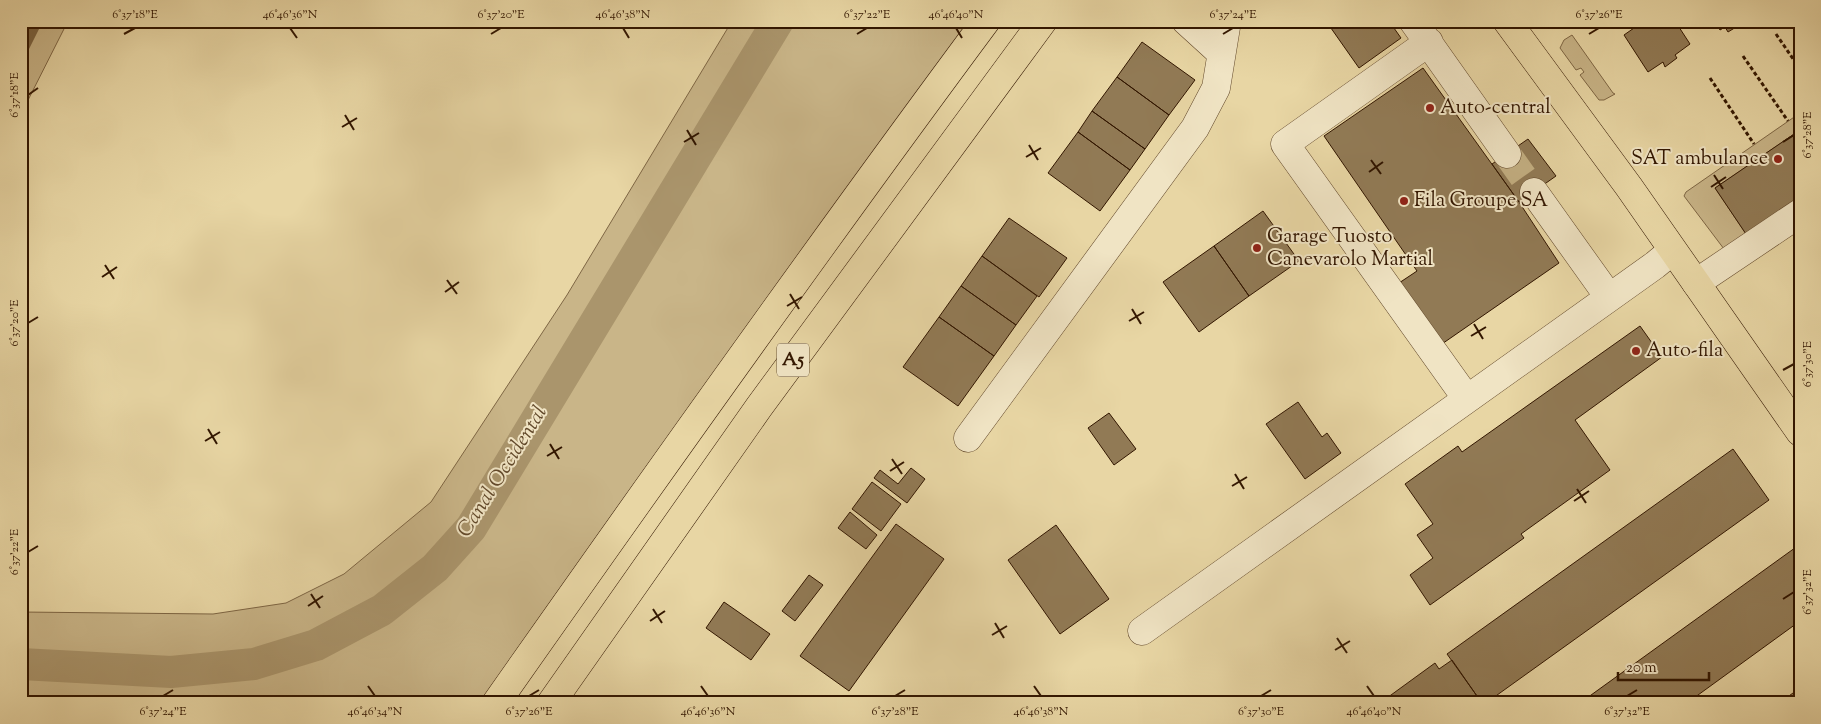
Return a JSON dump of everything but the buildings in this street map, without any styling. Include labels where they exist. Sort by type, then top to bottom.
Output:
[{"type":"main road","name":"A5","points":[[496,703],[722,382],[848,207],[986,21]]},
{"type":"main road","name":"A5","points":[[551,703],[764,399],[1043,21]]},
{"type":"main road","points":[[1507,21],[1629,187],[1800,432]]},
{"type":"lane","points":[[1186,21],[1220,52]]},
{"type":"lane","points":[[968,438],[1195,128],[1216,88],[1220,52],[1227,21]]},
{"type":"lane","points":[[1467,399],[1285,144],[1421,32],[1507,154]]},
{"type":"lane","points":[[1534,192],[1610,298]]},
{"type":"lane","points":[[1696,283],[1800,213]]},
{"type":"lane","points":[[1142,631],[1610,298],[1672,251]]},
{"type":"path","points":[[1776,34],[1800,69]]},
{"type":"path","points":[[1743,56],[1788,121]]},
{"type":"path","points":[[1710,78],[1754,144]]},
{"type":"shaded area","points":[[21,21],[68,21],[21,114]]},
{"type":"shaded area","points":[[732,21],[972,21],[496,703],[21,703],[21,612],[213,614],[286,603],[344,574],[431,502],[567,295]]},
{"type":"shaded area","points":[[1572,35],[1615,94],[1604,100],[1599,100],[1580,75],[1584,72],[1581,68],[1576,70],[1560,48],[1564,40]]},
{"type":"shaded area","points":[[1800,113],[1800,130],[1715,188],[1746,234],[1724,249],[1684,196],[1686,192]]},
{"type":"waterway","points":[[21,55],[38,21]]},
{"type":"waterway","name":"Canal Occidental","points":[[21,664],[171,672],[254,664],[316,645],[382,610],[435,568],[471,528],[778,21]]},
{"type":"tunnel","points":[[1507,154],[1534,192]]},
{"type":"place","name":"Auto-central","points":[[1430,108]]},
{"type":"place","name":"SAT ambulance","points":[[1778,159]]},
{"type":"place","name":"Fila Groupe SA","points":[[1404,201]]},
{"type":"place","name":"Garage Tuosto Canevarolo Martial","points":[[1257,248]]},
{"type":"place","name":"Auto-fila","points":[[1636,351]]}]
